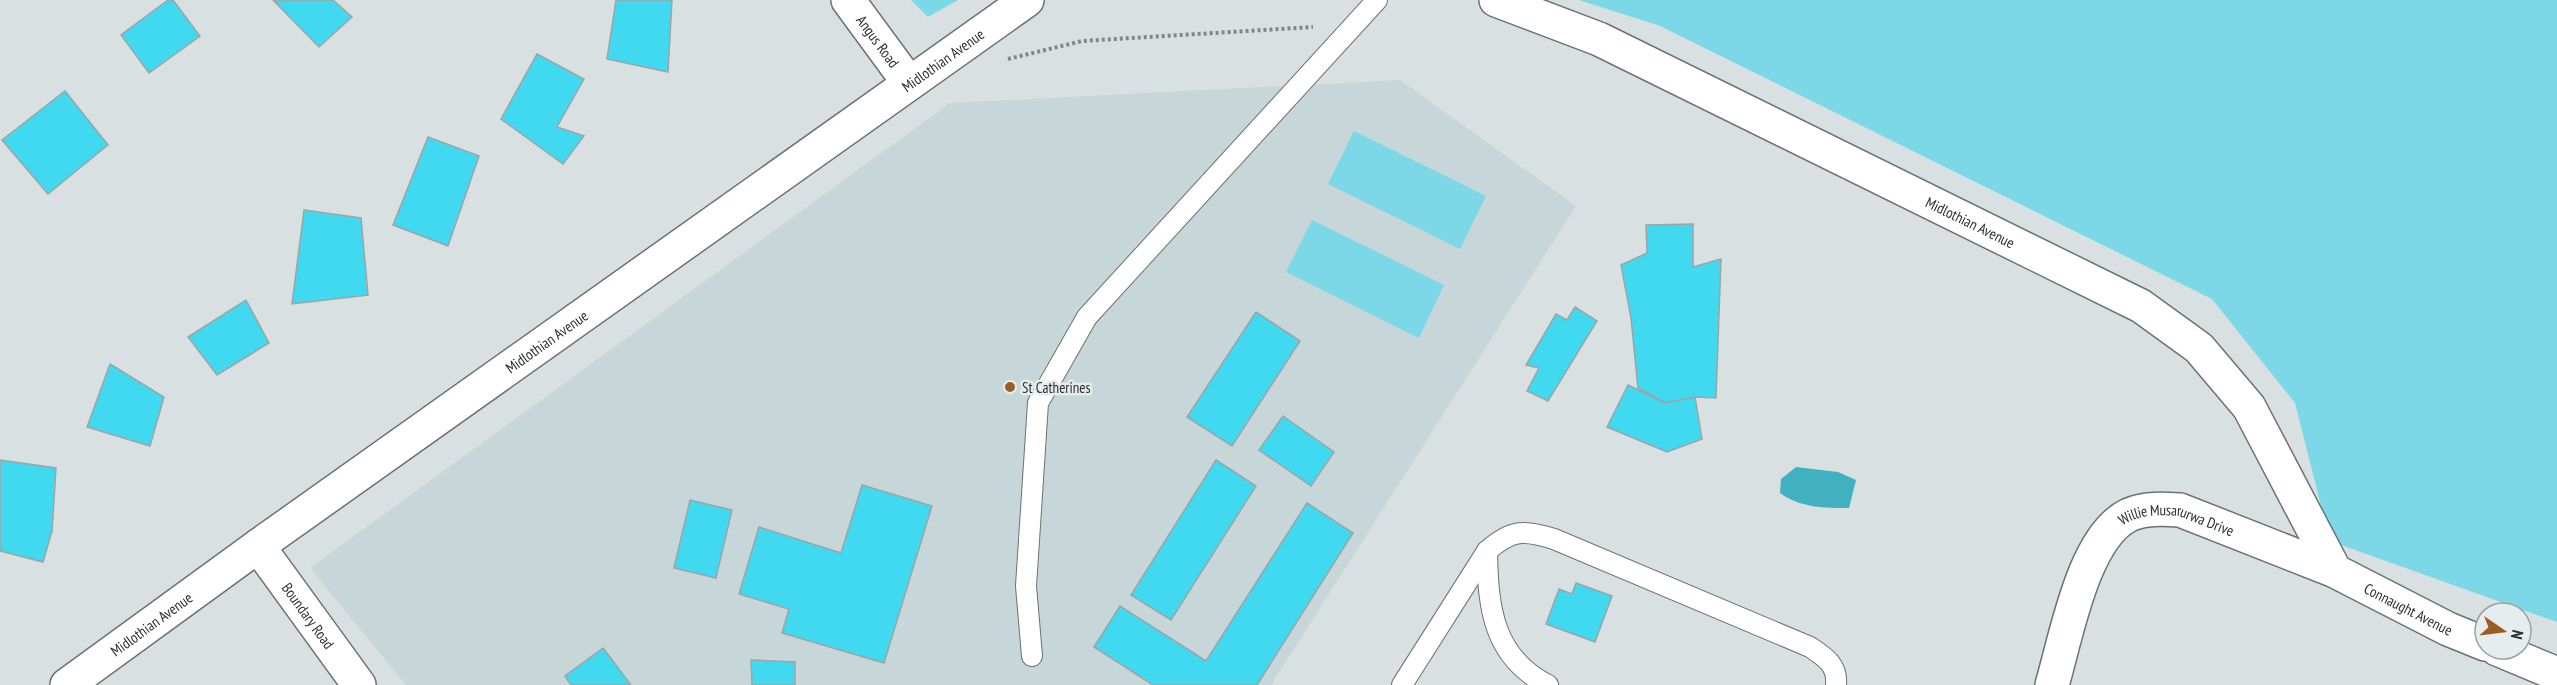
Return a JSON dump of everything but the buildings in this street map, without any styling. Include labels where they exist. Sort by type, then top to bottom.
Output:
[{"type":"street","name":"Angus Road","points":[[848,0],[909,83]]},
{"type":"street","name":"Midlothian Avenue","points":[[67,685],[258,546],[1027,0]]},
{"type":"street","name":"Midlothian Avenue","points":[[1496,0],[1599,39],[2140,306],[2199,348],[2248,407],[2335,571]]},
{"type":"street","name":"Willie Musarurwa Drive","points":[[2052,685],[2088,564],[2106,532],[2129,516],[2154,508],[2180,510],[2335,571]]},
{"type":"street","name":"Boundary Road","points":[[258,546],[359,685]]},
{"type":"street","name":"Connaught Avenue","points":[[2335,571],[2448,629],[2473,639]]},
{"type":"street","points":[[2526,661],[2557,674]]},
{"type":"lane","points":[[1032,656],[1026,586],[1038,403],[1087,317],[1377,0]]},
{"type":"lane","points":[[1401,685],[1487,551],[1499,540],[1519,532],[1534,533],[1554,539],[1810,647],[1834,666],[1837,676],[1836,685]]},
{"type":"lane","points":[[1487,551],[1488,595],[1496,626],[1509,654],[1533,677],[1548,685]]},
{"type":"path","points":[[1001,60],[1082,41],[1356,25]]},
{"type":"shaded area","points":[[911,0],[958,0],[928,17]]},
{"type":"shaded area","points":[[1579,0],[2557,0],[2557,622],[2533,613],[2533,601],[2498,601],[2330,541],[2295,403],[2212,299],[1660,26]]},
{"type":"shaded area","name":"St Catherines","points":[[1400,80],[1576,206],[1271,685],[406,685],[310,568],[950,103]]},
{"type":"shaded area","points":[[1354,131],[1486,196],[1460,249],[1328,184]]},
{"type":"shaded area","points":[[1312,220],[1444,285],[1419,338],[1286,272]]},
{"type":"shaded area","points":[[1796,467],[1838,472],[1856,480],[1849,508],[1804,504],[1780,493],[1781,479]]},
{"type":"place","name":"St Catherines","points":[[1010,387]]}]
